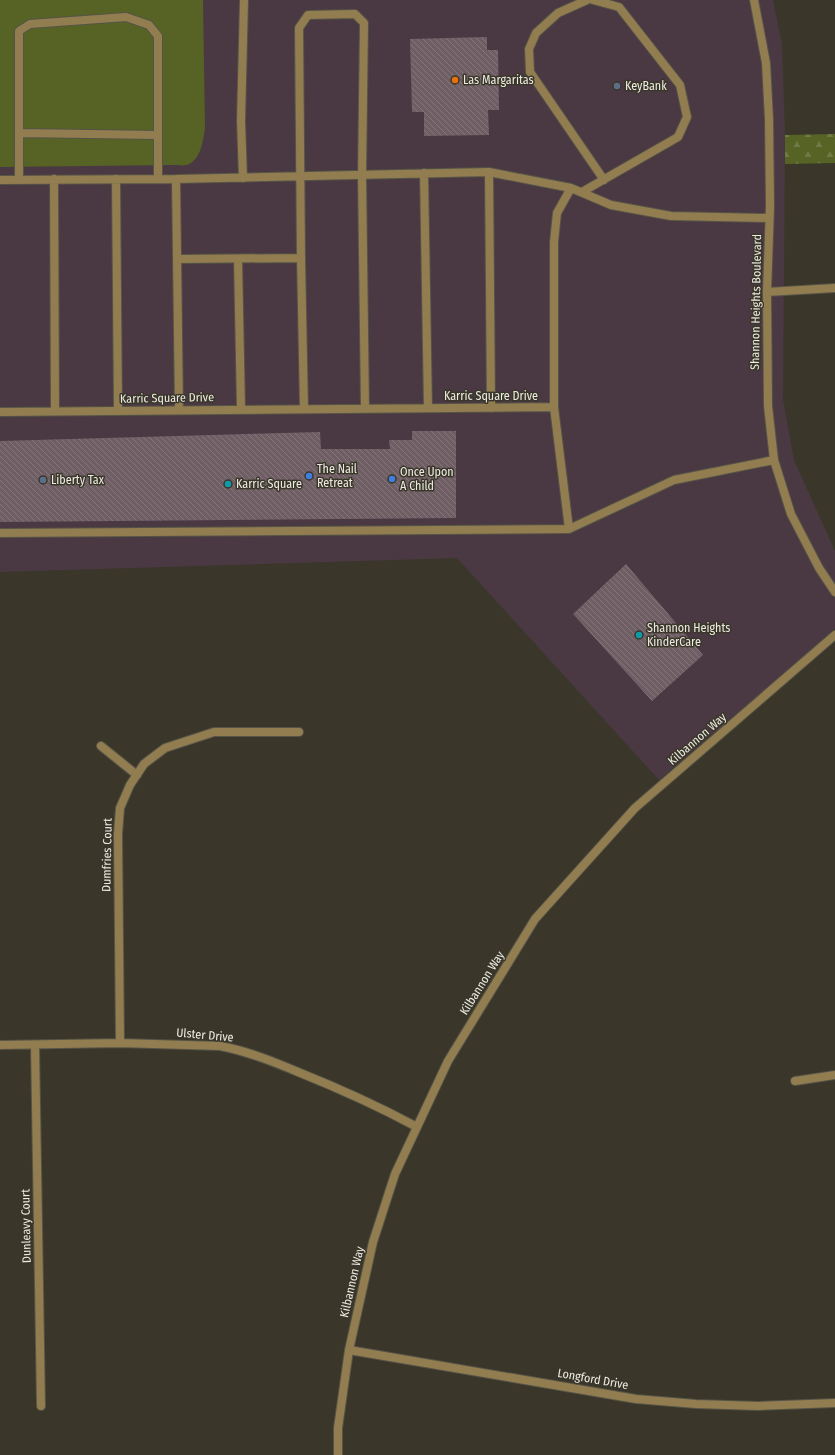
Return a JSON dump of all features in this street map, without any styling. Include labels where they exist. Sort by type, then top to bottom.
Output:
[{"type":"street","points":[[243,178],[241,121],[244,0]]},
{"type":"street","points":[[587,0],[558,13],[536,33],[529,49],[530,72],[604,180]]},
{"type":"street","points":[[582,192],[678,137],[688,117],[680,84],[619,7],[593,0]]},
{"type":"street","name":"Shannon Heights Boulevard","points":[[754,0],[766,63],[769,119],[767,292],[768,406],[774,460],[791,514],[819,568],[835,592]]},
{"type":"street","points":[[304,409],[299,176],[299,28],[308,15],[355,14],[364,23],[362,175],[365,409]]},
{"type":"street","points":[[20,180],[20,29],[30,24],[126,17],[149,25],[158,36],[158,179]]},
{"type":"street","points":[[19,133],[158,135]]},
{"type":"street","points":[[0,180],[243,178],[489,172],[570,188],[611,205],[671,216],[769,218]]},
{"type":"street","points":[[489,172],[491,408]]},
{"type":"street","points":[[424,173],[428,408]]},
{"type":"street","points":[[54,179],[55,411]]},
{"type":"street","points":[[116,179],[118,410]]},
{"type":"street","points":[[176,179],[179,410]]},
{"type":"street","name":"Karric Square Drive","points":[[0,412],[554,407],[554,242],[557,213],[570,188]]},
{"type":"street","points":[[178,259],[301,258]]},
{"type":"street","points":[[238,259],[241,409]]},
{"type":"street","points":[[767,292],[835,288]]},
{"type":"street","points":[[554,407],[569,529]]},
{"type":"street","points":[[0,533],[569,529],[674,480],[774,460]]},
{"type":"street","name":"Kilbannon Way","points":[[338,1455],[338,1428],[348,1350],[373,1242],[395,1174],[448,1061],[535,919],[635,808],[835,634]]},
{"type":"street","name":"Dumfries Court","points":[[120,1043],[118,834],[120,808],[130,785],[144,764],[165,748],[214,732],[299,732]]},
{"type":"street","points":[[101,746],[137,775]]},
{"type":"street","name":"Ulster Drive","points":[[0,1045],[120,1043],[220,1046],[236,1049],[265,1058],[323,1082],[417,1126]]},
{"type":"street","name":"Dunleavy Court","points":[[35,1045],[41,1406]]},
{"type":"street","points":[[795,1081],[835,1075]]},
{"type":"street","name":"Longford Drive","points":[[348,1350],[636,1398],[696,1404],[758,1406],[835,1403]]},
{"type":"shaded area","points":[[0,0],[773,0],[782,44],[785,135],[783,399],[794,460],[835,551],[835,629],[659,780],[457,558],[0,572]]},
{"type":"green space","points":[[0,0],[203,0],[205,128],[200,150],[192,163],[187,165],[0,167]]},
{"type":"green space","points":[[835,134],[835,163],[785,164],[785,135]]},
{"type":"building","name":"Las Margaritas","points":[[487,37],[487,50],[498,50],[499,110],[488,110],[489,135],[424,136],[424,112],[412,112],[410,39]]},
{"type":"building","name":"Karric Square","points":[[412,431],[456,431],[456,518],[0,522],[0,441],[320,432],[321,449],[390,449],[389,440],[412,440]]},
{"type":"building","name":"Shannon Heights KinderCare","points":[[626,564],[703,655],[652,701],[573,614]]},
{"type":"place","name":"Las Margaritas","points":[[455,80]]},
{"type":"place","name":"KeyBank","points":[[617,86]]},
{"type":"place","name":"The Nail Retreat","points":[[309,476]]},
{"type":"place","name":"Once Upon A Child","points":[[392,479]]},
{"type":"place","name":"Liberty Tax","points":[[43,480]]},
{"type":"place","name":"Karric Square","points":[[228,484]]},
{"type":"place","name":"Shannon Heights KinderCare","points":[[639,635]]}]
